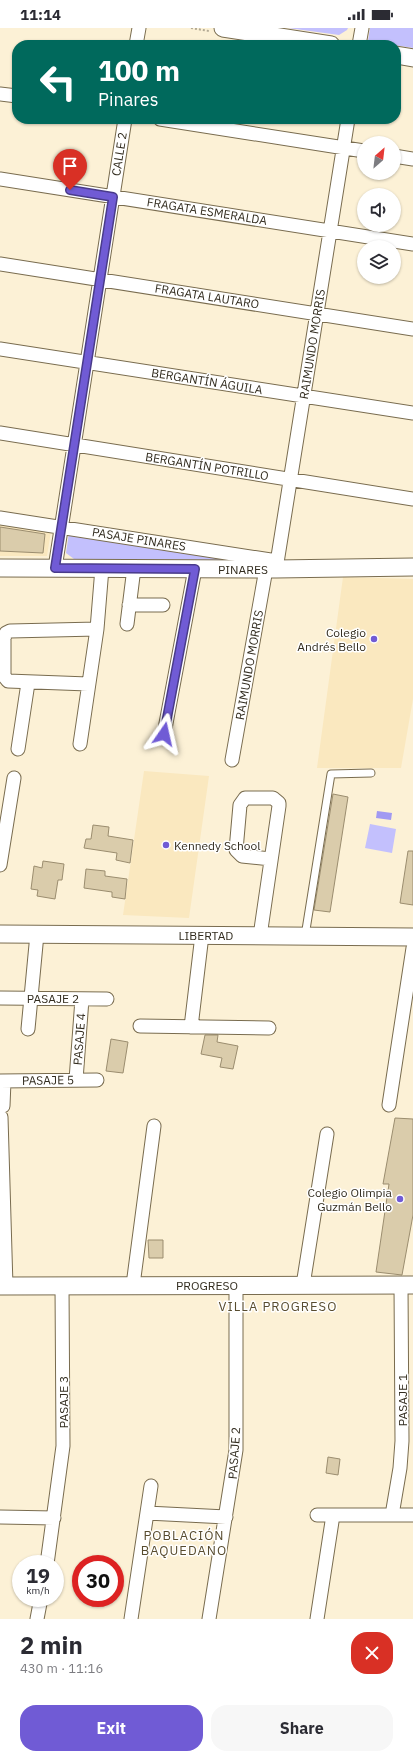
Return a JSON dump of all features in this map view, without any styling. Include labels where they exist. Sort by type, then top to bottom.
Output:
[{"type":"street","points":[[137,40],[139,28]]},
{"type":"street","points":[[223,28],[251,30],[304,40]]},
{"type":"street","points":[[360,40],[362,28]]},
{"type":"street","points":[[401,56],[413,58]]},
{"type":"street","points":[[0,94],[12,95]]},
{"type":"street","name":"CALLE 2","points":[[55,568],[124,124]]},
{"type":"street","points":[[192,124],[357,150]]},
{"type":"street","name":"RAIMUNDO MORRIS","points":[[232,760],[290,479],[347,124]]},
{"type":"street","points":[[401,157],[413,159]]},
{"type":"street","name":"FRAGATA ESMERALDA","points":[[0,179],[413,244]]},
{"type":"street","name":"FRAGATA LAUTARO","points":[[0,264],[413,329]]},
{"type":"street","name":"BERGANTÍN ÁGUILA","points":[[0,349],[413,413]]},
{"type":"street","name":"BERGANTÍN POTRILLO","points":[[0,433],[413,498]]},
{"type":"street","name":"PASAJE PINARES","points":[[0,518],[61,527],[273,566]]},
{"type":"street","name":"PINARES","points":[[0,568],[195,569],[273,566],[413,567]]},
{"type":"street","points":[[80,744],[97,629],[102,568]]},
{"type":"street","points":[[127,624],[134,568]]},
{"type":"street","points":[[164,734],[195,569]]},
{"type":"street","points":[[129,605],[163,605]]},
{"type":"street","points":[[88,684],[10,682],[4,678],[4,638],[6,633],[10,631],[97,629]]},
{"type":"street","points":[[18,749],[28,683]]},
{"type":"street","points":[[0,865],[14,778]]},
{"type":"street","points":[[260,936],[271,859],[279,803],[273,798],[245,798],[240,805],[236,850],[242,856],[271,859]]},
{"type":"street","name":"LIBERTAD","points":[[0,934],[413,936]]},
{"type":"street","points":[[28,1029],[37,934]]},
{"type":"street","points":[[191,1027],[202,935]]},
{"type":"street","points":[[389,1105],[413,948]]},
{"type":"street","name":"PASAJE 2","points":[[0,998],[107,999]]},
{"type":"street","name":"PASAJE 4","points":[[76,1080],[82,999]]},
{"type":"street","points":[[140,1026],[270,1028]]},
{"type":"street","name":"PASAJE 5","points":[[2,1081],[97,1080]]},
{"type":"street","points":[[2,1081],[3,1286]]},
{"type":"street","points":[[133,1285],[154,1126]]},
{"type":"street","points":[[303,1285],[327,1134]]},
{"type":"street","name":"PASAJE 3","points":[[48,1555],[63,1446],[62,1285]]},
{"type":"street","name":"PASAJE 2","points":[[209,1619],[233,1474],[236,1438],[236,1285]]},
{"type":"street","name":"PROGRESO","points":[[3,1286],[407,1285]]},
{"type":"street","name":"PASAJE 1","points":[[392,1515],[400,1468],[402,1441],[407,1285]]},
{"type":"street","points":[[131,1619],[151,1486]]},
{"type":"street","points":[[147,1514],[226,1517]]},
{"type":"street","points":[[317,1515],[413,1515]]},
{"type":"street","points":[[318,1619],[333,1515]]},
{"type":"street","points":[[0,1517],[54,1518]]},
{"type":"street","points":[[37,1619],[39,1607]]},
{"type":"lane","points":[[305,936],[331,774],[371,773]]},
{"type":"shaded area","points":[[288,28],[348,28],[339,35]]},
{"type":"shaded area","points":[[370,28],[413,28],[413,48],[401,46],[401,40],[368,40]]},
{"type":"shaded area","points":[[0,523],[51,531],[47,556],[0,556]]},
{"type":"shaded area","points":[[69,532],[247,560],[74,559],[66,553]]},
{"type":"shaded area","name":"Colegio Andrés Bello","points":[[343,577],[413,579],[413,699],[401,768],[317,768]]},
{"type":"shaded area","name":"Kennedy School","points":[[144,771],[209,776],[189,918],[123,915]]},
{"type":"shaded area","points":[[377,811],[392,813],[391,820],[376,818]]},
{"type":"shaded area","points":[[370,824],[396,829],[392,853],[365,848]]},
{"type":"building","points":[[0,527],[45,534],[43,553],[0,551]]},
{"type":"building","points":[[333,794],[348,797],[330,912],[314,910]]},
{"type":"building","points":[[93,825],[109,827],[108,836],[133,840],[130,863],[116,860],[117,853],[84,848],[86,839],[91,839]]},
{"type":"building","points":[[408,851],[413,851],[413,905],[400,903]]},
{"type":"building","points":[[43,861],[64,864],[62,880],[58,880],[55,899],[37,896],[38,890],[31,889],[34,866],[42,868]]},
{"type":"building","points":[[86,869],[105,871],[105,876],[127,879],[125,899],[112,897],[112,892],[84,888]]},
{"type":"building","points":[[205,1035],[218,1035],[217,1042],[238,1046],[233,1069],[220,1067],[222,1058],[201,1054]]},
{"type":"building","points":[[111,1039],[128,1042],[123,1073],[106,1071]]},
{"type":"building","name":"Colegio Olimpia Guzmán Bello","points":[[395,1118],[413,1119],[413,1215],[402,1275],[376,1272],[389,1184],[383,1184]]},
{"type":"building","points":[[148,1240],[163,1240],[163,1258],[149,1258]]},
{"type":"building","points":[[328,1457],[340,1459],[338,1475],[326,1473]]},
{"type":"place","name":"Colegio Andrés Bello","points":[[374,639]]},
{"type":"place","name":"Kennedy School","points":[[166,845]]},
{"type":"place","name":"Colegio Olimpia Guzmán Bello","points":[[400,1199]]},
{"type":"district","name":"VILLA PROGRESO","points":[[278,1306]]},
{"type":"district","name":"POBLACIÓN BAQUEDANO","points":[[184,1542]]},
{"type":"route","points":[[70,190],[113,197],[55,568],[195,569],[164,734]]}]
